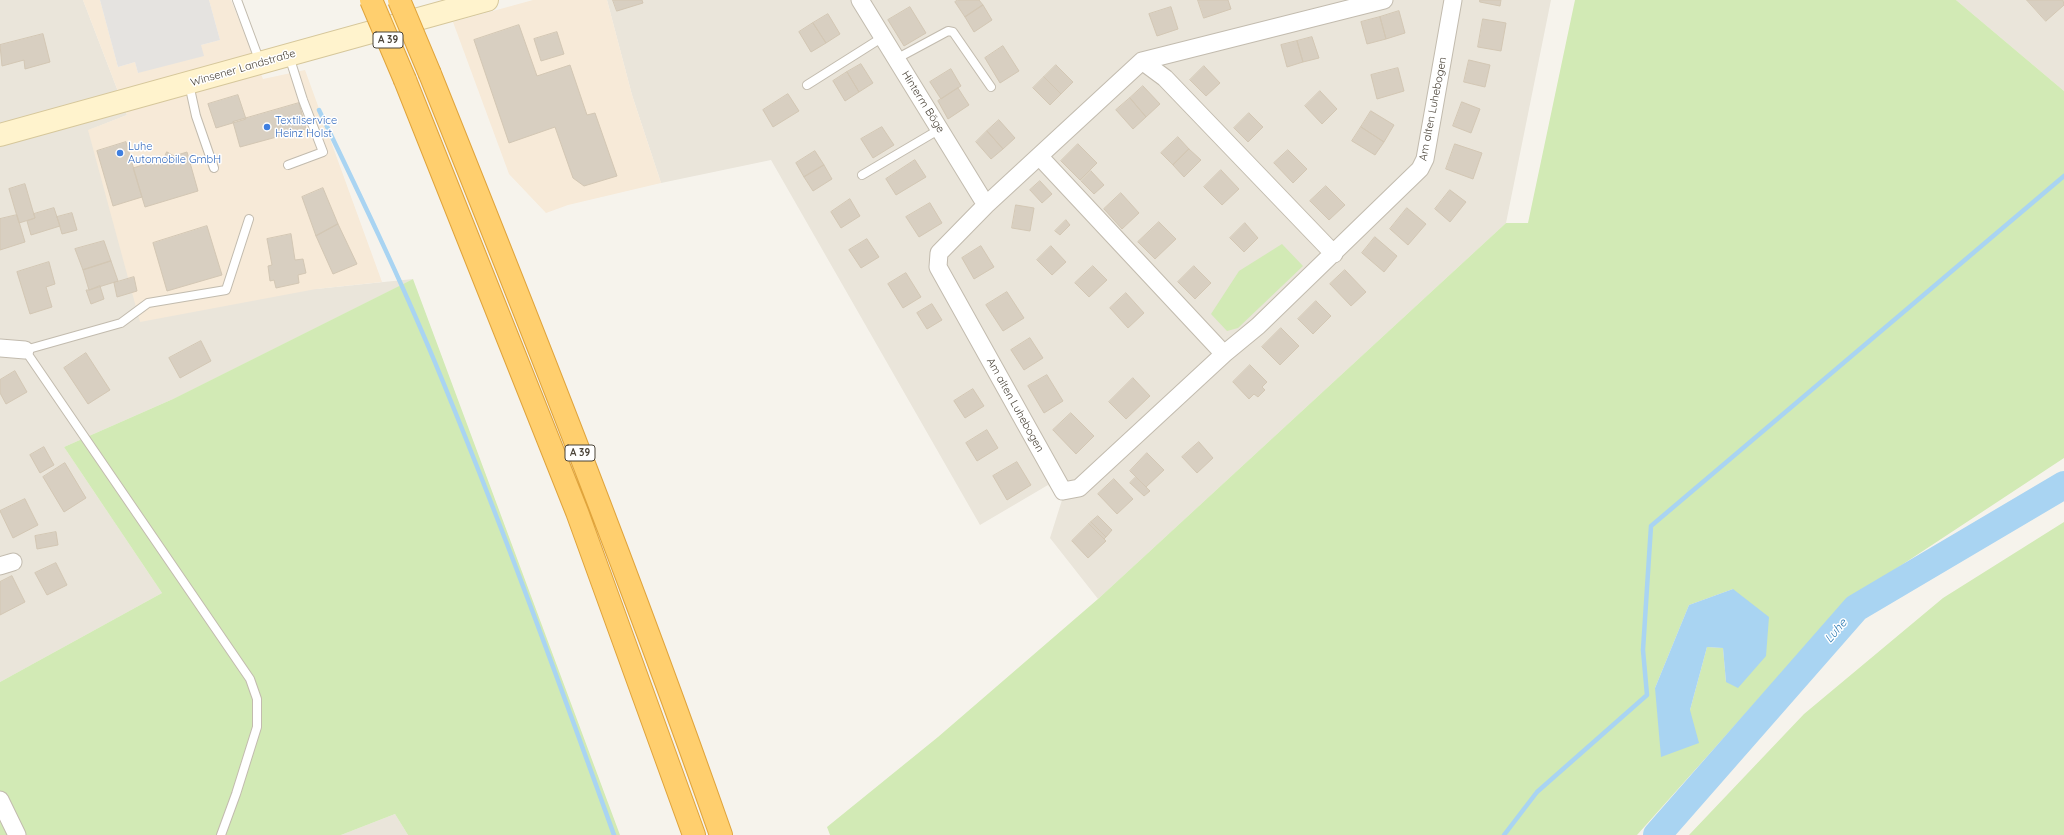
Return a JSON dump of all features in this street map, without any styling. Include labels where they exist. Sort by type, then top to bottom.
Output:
[{"type":"highway","name":"A 39","points":[[371,0],[405,80],[577,512],[694,835]]},
{"type":"highway","name":"A 39","points":[[399,0],[430,74],[596,494],[661,666],[721,835]]},
{"type":"main road","name":"Winsener Landstraße","points":[[0,135],[486,0]]},
{"type":"street","name":"Hinterm Böge","points":[[860,0],[986,205]]},
{"type":"street","name":"Am alten Luhebogen","points":[[1384,0],[1142,61],[986,205],[939,253],[938,267],[1063,491],[1079,488],[1224,354],[1258,326],[1420,169],[1425,159],[1453,0]]},
{"type":"street","points":[[1142,61],[1165,78],[1334,254]]},
{"type":"street","points":[[1039,156],[1224,354]]},
{"type":"street","points":[[0,348],[25,350]]},
{"type":"street","points":[[0,800],[17,835]]},
{"type":"lane","points":[[237,0],[260,63]]},
{"type":"lane","points":[[896,59],[948,31],[953,32],[991,87]]},
{"type":"lane","points":[[807,85],[883,37]]},
{"type":"lane","points":[[288,55],[323,152],[288,165]]},
{"type":"lane","points":[[188,83],[196,116],[214,168]]},
{"type":"lane","points":[[862,175],[940,129]]},
{"type":"lane","points":[[221,835],[236,794],[257,726],[257,699],[250,679],[25,350],[121,323],[148,303],[226,290],[249,219]]},
{"type":"shaded area","points":[[0,0],[83,0],[127,115],[89,130],[316,289],[413,279],[173,399],[64,447],[162,593],[0,682]]},
{"type":"shaded area","points":[[83,0],[100,0],[118,67],[135,62],[138,73],[201,45],[220,40],[209,0],[231,0],[263,79],[305,70],[382,282],[316,289],[140,322],[88,130],[127,115]]},
{"type":"shaded area","points":[[100,0],[209,0],[220,40],[201,45],[204,56],[138,73],[135,62],[118,67]]},
{"type":"shaded area","points":[[533,0],[607,0],[632,95],[661,183],[568,205],[546,213],[509,174],[453,22]]},
{"type":"shaded area","points":[[607,0],[1551,0],[1506,223],[1098,599],[1050,538],[1062,500],[1048,485],[980,525],[771,160],[661,183],[632,95]]},
{"type":"shaded area","points":[[1956,0],[2064,0],[2064,91]]},
{"type":"shaded area","points":[[395,814],[408,835],[341,835]]},
{"type":"green space","points":[[1575,0],[1956,0],[2064,91],[2064,458],[1844,603],[1637,835],[830,835],[827,827],[938,737],[1098,599],[1506,223],[1528,223]],"holes":[[[1733,589],[1726,682],[1723,648],[1707,647],[1690,710],[1655,688],[1689,605]]]},
{"type":"green space","points":[[1282,244],[1303,266],[1238,328],[1227,331],[1211,314],[1239,271]]},
{"type":"green space","points":[[413,279],[620,835],[408,835],[395,814],[341,835],[0,835],[0,682],[162,593],[64,447],[173,399]]},
{"type":"green space","points":[[2064,522],[2064,835],[1689,835],[1804,714],[1943,598]]},
{"type":"water","points":[[1733,589],[1769,617],[1766,656],[1738,688],[1726,682],[1723,648],[1707,647],[1690,710],[1699,743],[1661,757],[1655,688],[1689,605]]},
{"type":"building","points":[[613,0],[642,0],[643,3],[617,11]]},
{"type":"building","points":[[958,0],[979,0],[983,5],[965,17],[955,2]]},
{"type":"building","points":[[1198,0],[1228,0],[1231,9],[1204,18]]},
{"type":"building","points":[[1480,0],[1501,0],[1500,6],[1480,2]]},
{"type":"building","points":[[2027,0],[2063,0],[2064,5],[2046,21]]},
{"type":"building","points":[[983,5],[992,20],[974,32],[965,17]]},
{"type":"building","points":[[910,7],[926,33],[904,46],[888,20]]},
{"type":"building","points":[[1171,7],[1178,29],[1157,36],[1149,14]]},
{"type":"building","points":[[1399,11],[1405,33],[1386,39],[1380,17]]},
{"type":"building","points":[[828,14],[840,34],[826,43],[813,23]]},
{"type":"building","points":[[1380,17],[1386,39],[1367,44],[1361,22]]},
{"type":"building","points":[[1483,19],[1506,23],[1501,51],[1478,47]]},
{"type":"building","points":[[813,23],[826,43],[811,52],[799,32]]},
{"type":"building","points":[[519,25],[537,76],[570,65],[587,115],[595,113],[617,176],[584,186],[573,178],[555,127],[509,143],[474,40]]},
{"type":"building","points":[[557,32],[564,54],[541,61],[534,39]]},
{"type":"building","points":[[43,34],[50,62],[25,69],[24,60],[2,66],[0,45]]},
{"type":"building","points":[[1312,37],[1319,58],[1303,62],[1297,41]]},
{"type":"building","points":[[1297,41],[1303,62],[1287,67],[1281,45]]},
{"type":"building","points":[[1003,46],[1019,71],[1000,83],[985,58]]},
{"type":"building","points":[[1469,60],[1490,65],[1485,87],[1464,82]]},
{"type":"building","points":[[861,64],[873,83],[859,92],[847,72]]},
{"type":"building","points":[[1056,65],[1073,82],[1061,94],[1044,77]]},
{"type":"building","points":[[1204,66],[1220,83],[1206,96],[1190,80]]},
{"type":"building","points":[[1398,68],[1404,91],[1377,99],[1371,75]]},
{"type":"building","points":[[951,69],[961,86],[941,99],[930,82]]},
{"type":"building","points":[[847,72],[859,92],[845,101],[833,81]]},
{"type":"building","points":[[1044,77],[1061,94],[1050,105],[1033,88]]},
{"type":"building","points":[[1143,86],[1160,104],[1146,117],[1130,98]]},
{"type":"building","points":[[958,88],[969,105],[948,119],[938,101]]},
{"type":"building","points":[[1320,91],[1337,109],[1322,124],[1305,106]]},
{"type":"building","points":[[788,94],[799,111],[773,127],[763,110]]},
{"type":"building","points":[[238,95],[246,119],[216,128],[208,104]]},
{"type":"building","points":[[1130,98],[1146,117],[1133,129],[1116,110]]},
{"type":"building","points":[[1462,102],[1480,109],[1471,133],[1453,126]]},
{"type":"building","points":[[299,103],[306,129],[240,147],[233,122]]},
{"type":"building","points":[[1371,111],[1394,125],[1384,142],[1361,127]]},
{"type":"building","points":[[1249,113],[1263,127],[1248,142],[1234,128]]},
{"type":"building","points":[[999,120],[1015,138],[1003,149],[987,131]]},
{"type":"building","points":[[882,127],[894,145],[873,158],[861,139]]},
{"type":"building","points":[[1361,127],[1384,142],[1375,155],[1352,141]]},
{"type":"building","points":[[987,131],[1003,149],[991,159],[976,142]]},
{"type":"building","points":[[1178,137],[1189,149],[1173,165],[1161,153]]},
{"type":"building","points":[[126,142],[142,197],[113,206],[97,151]]},
{"type":"building","points":[[1078,144],[1097,163],[1080,180],[1061,161]]},
{"type":"building","points":[[1455,144],[1482,153],[1473,179],[1446,169]]},
{"type":"building","points":[[1189,149],[1201,160],[1184,177],[1173,165]]},
{"type":"building","points":[[1288,150],[1307,169],[1293,183],[1274,163]]},
{"type":"building","points":[[815,151],[824,165],[804,177],[796,163]]},
{"type":"building","points":[[167,152],[174,156],[187,152],[198,191],[145,207],[133,168],[163,159]]},
{"type":"building","points":[[915,160],[926,177],[896,195],[886,179]]},
{"type":"building","points":[[824,165],[832,179],[813,191],[804,177]]},
{"type":"building","points":[[1221,170],[1239,189],[1222,205],[1204,187]]},
{"type":"building","points":[[1091,171],[1104,185],[1094,194],[1081,181]]},
{"type":"building","points":[[1040,181],[1052,194],[1042,203],[1030,190]]},
{"type":"building","points":[[25,184],[35,218],[19,223],[9,189]]},
{"type":"building","points":[[1326,186],[1345,205],[1329,220],[1310,201]]},
{"type":"building","points":[[323,188],[338,224],[316,236],[302,197]]},
{"type":"building","points":[[1450,190],[1466,202],[1450,222],[1435,209]]},
{"type":"building","points":[[1121,193],[1139,213],[1122,229],[1104,209]]},
{"type":"building","points":[[850,199],[860,216],[841,228],[831,212]]},
{"type":"building","points":[[930,203],[942,223],[919,237],[906,217]]},
{"type":"building","points":[[1016,205],[1034,208],[1030,231],[1012,228]]},
{"type":"building","points":[[54,208],[60,226],[31,235],[27,221],[35,218],[34,214]]},
{"type":"building","points":[[1407,208],[1426,224],[1408,245],[1390,229]]},
{"type":"building","points":[[72,213],[77,230],[62,234],[57,217]]},
{"type":"building","points":[[17,215],[25,242],[0,250],[0,219]]},
{"type":"building","points":[[1066,220],[1070,225],[1060,235],[1055,231]]},
{"type":"building","points":[[1159,222],[1176,239],[1155,259],[1138,242]]},
{"type":"building","points":[[1245,223],[1258,238],[1244,252],[1230,238]]},
{"type":"building","points":[[338,224],[357,264],[333,274],[316,236]]},
{"type":"building","points":[[207,226],[222,275],[167,291],[153,243]]},
{"type":"building","points":[[291,234],[295,260],[303,259],[306,273],[298,275],[299,283],[276,288],[274,280],[270,281],[268,266],[272,265],[267,239]]},
{"type":"building","points":[[1375,237],[1397,256],[1384,272],[1362,253]]},
{"type":"building","points":[[867,239],[879,257],[861,268],[849,250]]},
{"type":"building","points":[[104,241],[111,261],[83,270],[75,249]]},
{"type":"building","points":[[981,246],[994,267],[974,279],[962,258]]},
{"type":"building","points":[[1051,246],[1066,262],[1052,275],[1037,260]]},
{"type":"building","points":[[111,261],[118,281],[89,290],[83,270]]},
{"type":"building","points":[[49,262],[55,284],[46,287],[52,307],[30,314],[17,272]]},
{"type":"building","points":[[1093,266],[1107,280],[1089,297],[1075,283]]},
{"type":"building","points":[[1194,266],[1211,283],[1195,299],[1178,282]]},
{"type":"building","points":[[1345,270],[1366,292],[1351,306],[1330,284]]},
{"type":"building","points":[[906,273],[921,297],[903,308],[888,284]]},
{"type":"building","points":[[134,277],[137,291],[117,297],[114,283]]},
{"type":"building","points":[[100,286],[104,299],[91,304],[86,290]]},
{"type":"building","points":[[1007,292],[1024,318],[1003,331],[986,305]]},
{"type":"building","points":[[1126,293],[1144,313],[1128,328],[1110,308]]},
{"type":"building","points":[[1316,301],[1331,316],[1313,334],[1298,319]]},
{"type":"building","points":[[932,304],[942,320],[927,329],[917,313]]},
{"type":"building","points":[[1281,328],[1299,346],[1280,365],[1262,347]]},
{"type":"building","points":[[1030,338],[1043,358],[1024,370],[1011,350]]},
{"type":"building","points":[[201,341],[211,361],[180,378],[169,358]]},
{"type":"building","points":[[86,353],[110,390],[88,404],[64,368]]},
{"type":"building","points":[[1250,365],[1267,382],[1262,387],[1265,390],[1258,397],[1254,394],[1249,399],[1233,382]]},
{"type":"building","points":[[15,371],[27,392],[6,404],[0,393],[0,380]]},
{"type":"building","points":[[1047,375],[1063,401],[1044,413],[1028,386]]},
{"type":"building","points":[[1133,378],[1150,396],[1126,419],[1109,402]]},
{"type":"building","points":[[973,389],[984,406],[965,418],[954,401]]},
{"type":"building","points":[[1071,413],[1094,436],[1076,454],[1053,430]]},
{"type":"building","points":[[987,430],[998,448],[977,461],[966,443]]},
{"type":"building","points":[[1199,442],[1213,458],[1197,473],[1182,457]]},
{"type":"building","points":[[44,447],[54,465],[40,473],[30,455]]},
{"type":"building","points":[[1147,453],[1164,470],[1146,487],[1130,471]]},
{"type":"building","points":[[1017,462],[1031,485],[1007,500],[993,476]]},
{"type":"building","points":[[65,463],[86,498],[64,512],[43,477]]},
{"type":"building","points":[[1136,477],[1150,491],[1144,496],[1130,483]]},
{"type":"building","points":[[1114,479],[1133,499],[1117,514],[1098,494]]},
{"type":"building","points":[[25,499],[38,525],[13,538],[0,511]]},
{"type":"building","points":[[1098,516],[1112,530],[1106,537],[1091,522]]},
{"type":"building","points":[[1091,522],[1106,537],[1104,539],[1089,524]]},
{"type":"building","points":[[1089,524],[1106,541],[1088,558],[1072,541]]},
{"type":"building","points":[[56,532],[58,545],[37,549],[35,536]]},
{"type":"building","points":[[56,563],[67,585],[47,595],[35,573]]},
{"type":"building","points":[[12,576],[25,602],[0,615],[0,582]]},
{"type":"waterway","points":[[319,110],[364,203],[434,360],[482,478],[614,835]]},
{"type":"waterway","points":[[1504,835],[1537,792],[1647,695],[1643,650],[1651,526],[2064,176]]},
{"type":"waterway","name":"Luhe","points":[[1657,835],[1856,608],[2064,485]]},
{"type":"place","name":"Textilservice Heinz Holst","points":[[267,127]]},
{"type":"place","name":"Luhe Automobile GmbH","points":[[120,153]]}]
